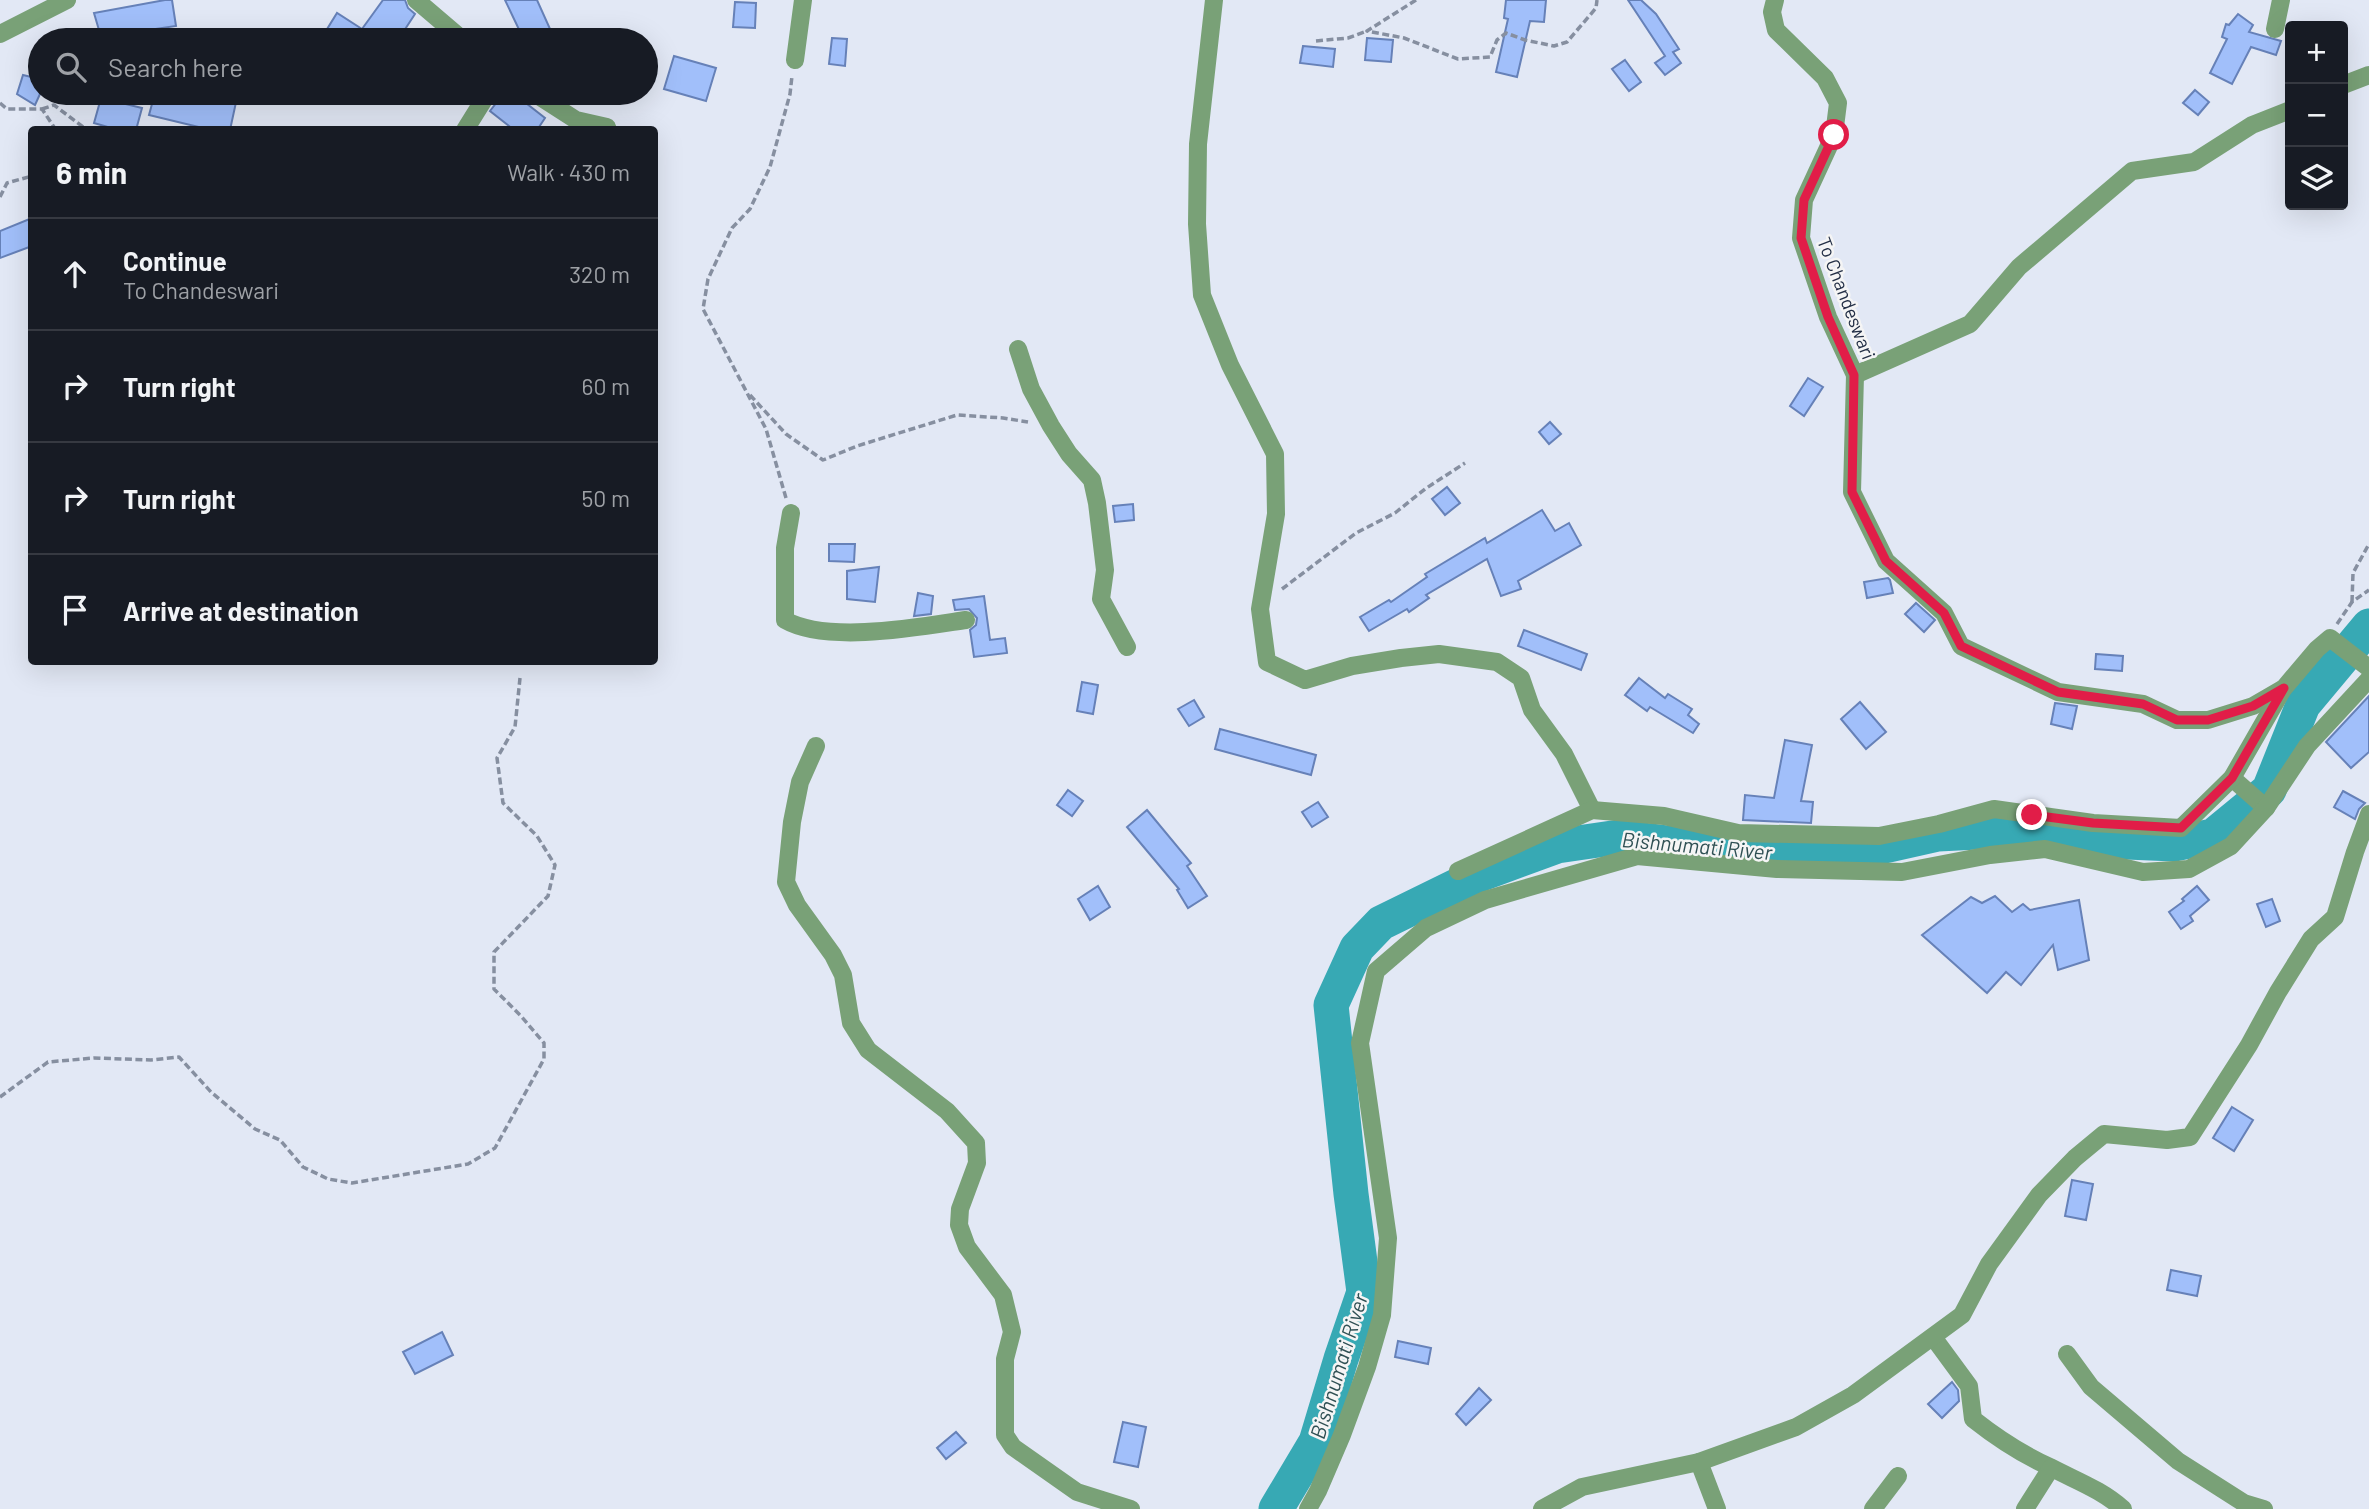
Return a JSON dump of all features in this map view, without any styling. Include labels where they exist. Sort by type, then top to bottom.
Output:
[{"type":"street","points":[[0,34],[67,0]]},
{"type":"street","points":[[416,0],[449,28]]},
{"type":"street","points":[[795,60],[803,0]]},
{"type":"street","points":[[1214,0],[1198,144],[1196,224],[1202,295],[1230,365],[1275,454],[1276,514],[1260,609],[1267,662],[1304,680],[1352,666],[1401,657],[1439,654],[1497,662],[1521,678],[1532,710],[1564,754],[1592,810]]},
{"type":"street","name":"To Chandeswari","points":[[1775,0],[1772,12],[1776,30],[1825,78],[1838,103],[1834,135],[1804,200],[1801,238],[1828,317],[1854,375],[1852,492],[1886,561],[1944,613],[1961,646],[2058,692],[2143,704],[2177,720],[2208,720],[2253,706],[2284,688],[2317,649],[2333,640]]},
{"type":"street","points":[[2276,29],[2281,0]]},
{"type":"street","points":[[2346,84],[2369,75]]},
{"type":"street","points":[[467,126],[481,105]]},
{"type":"street","points":[[553,105],[576,120],[603,126]]},
{"type":"street","points":[[1854,375],[1970,324],[2019,267],[2132,171],[2194,162],[2252,125],[2285,112]]},
{"type":"street","points":[[1018,349],[1031,389],[1051,426],[1069,454],[1092,480],[1105,570],[1101,599],[1127,648]]},
{"type":"street","points":[[791,513],[785,548],[785,620],[796,626],[843,632],[876,632],[966,620]]},
{"type":"street","points":[[1308,1509],[1342,1435],[1367,1367],[1382,1315],[1388,1238],[1360,1043],[1376,971],[1426,929],[1485,900],[1637,856],[1777,869],[1902,872],[1990,855],[2045,849],[2143,872],[2189,869],[2231,846],[2266,808],[2307,746],[2368,671],[2333,640]]},
{"type":"street","points":[[1458,871],[1592,810],[1664,816],[1738,833],[1879,836],[1994,809],[2093,823],[2181,828],[2232,778],[2284,688]]},
{"type":"street","points":[[816,746],[800,782],[792,821],[786,881],[797,905],[834,955],[843,975],[851,1023],[868,1050],[947,1111],[976,1143],[977,1163],[960,1209],[959,1225],[967,1247],[1003,1295],[1012,1332],[1005,1359],[1006,1435],[1013,1447],[1077,1492],[1131,1509]]},
{"type":"street","points":[[2232,778],[2266,808]]},
{"type":"street","points":[[1542,1509],[1582,1487],[1699,1462],[1796,1427],[1853,1395],[1962,1315],[1989,1264],[2039,1195],[2075,1158],[2104,1134],[2167,1140],[2190,1137],[2249,1045],[2277,992],[2311,939],[2335,917],[2363,845],[2369,814]]},
{"type":"street","points":[[1933,1337],[1969,1386],[1973,1419],[1999,1439],[2051,1468],[2087,1484],[2123,1509]]},
{"type":"street","points":[[2067,1354],[2091,1387],[2178,1461],[2244,1503],[2264,1509]]},
{"type":"street","points":[[1699,1462],[1717,1509]]},
{"type":"street","points":[[2025,1509],[2051,1468]]},
{"type":"street","points":[[1873,1509],[1898,1476]]},
{"type":"path","points":[[1316,41],[1348,38],[1367,31],[1416,0]]},
{"type":"path","points":[[1367,31],[1404,38],[1458,59],[1490,57],[1497,40],[1506,33],[1554,46],[1567,43],[1596,8],[1597,0]]},
{"type":"path","points":[[791,513],[765,429],[703,310],[708,279],[732,228],[750,209],[770,167],[790,94],[795,60]]},
{"type":"path","points":[[0,103],[6,109],[42,109],[54,105],[82,126]]},
{"type":"path","points":[[42,109],[53,126]]},
{"type":"path","points":[[0,197],[6,183],[28,177]]},
{"type":"path","points":[[746,391],[786,434],[823,460],[857,446],[957,415],[1003,418],[1051,426]]},
{"type":"path","points":[[1260,609],[1300,574],[1356,533],[1395,513],[1465,463]]},
{"type":"path","points":[[2333,640],[2352,602],[2353,573],[2369,544]]},
{"type":"path","points":[[2352,602],[2369,590]]},
{"type":"path","points":[[0,1097],[48,1062],[94,1058],[150,1060],[179,1057],[211,1092],[255,1129],[280,1140],[303,1167],[328,1179],[352,1183],[429,1172],[468,1164],[495,1148],[544,1059],[544,1043],[494,989],[495,952],[548,896],[555,865],[537,836],[503,803],[497,758],[514,727],[520,678]]},
{"type":"building","points":[[172,0],[176,26],[98,28],[94,13]]},
{"type":"building","points":[[383,0],[405,0],[408,8],[415,14],[406,28],[363,28]]},
{"type":"building","points":[[505,0],[537,0],[550,28],[518,28]]},
{"type":"building","points":[[1506,0],[1546,0],[1544,22],[1530,21],[1517,77],[1496,72],[1508,19],[1504,18]]},
{"type":"building","points":[[1628,0],[1641,0],[1656,14],[1679,49],[1673,52],[1681,63],[1665,75],[1655,63],[1665,56]]},
{"type":"building","points":[[735,2],[756,3],[755,28],[733,27]]},
{"type":"building","points":[[337,13],[360,28],[328,28]]},
{"type":"building","points":[[2238,14],[2253,25],[2249,32],[2281,41],[2276,55],[2251,47],[2232,84],[2210,73],[2227,39],[2222,37],[2226,24],[2229,25]]},
{"type":"building","points":[[832,38],[847,39],[845,66],[829,64]]},
{"type":"building","points":[[1367,38],[1393,40],[1391,62],[1365,60]]},
{"type":"building","points":[[1303,46],[1335,49],[1333,67],[1300,63]]},
{"type":"building","points":[[674,56],[716,68],[706,101],[664,89]]},
{"type":"building","points":[[1625,60],[1641,82],[1629,91],[1612,69]]},
{"type":"building","points":[[23,75],[28,76],[28,101],[17,94]]},
{"type":"building","points":[[2195,90],[2209,102],[2198,115],[2183,103]]},
{"type":"building","points":[[99,105],[130,105],[142,108],[137,126],[104,126],[94,123]]},
{"type":"building","points":[[152,105],[235,105],[231,126],[194,126],[149,115]]},
{"type":"building","points":[[495,105],[528,105],[545,118],[540,126],[509,126],[490,111]]},
{"type":"building","points":[[28,220],[28,248],[0,258],[0,231]]},
{"type":"building","points":[[1808,378],[1823,387],[1804,416],[1790,406]]},
{"type":"building","points":[[1550,422],[1561,434],[1549,444],[1539,432]]},
{"type":"building","points":[[1447,487],[1460,503],[1445,515],[1432,499]]},
{"type":"building","points":[[1133,504],[1134,520],[1115,522],[1113,506]]},
{"type":"building","points":[[1542,510],[1555,531],[1569,523],[1581,545],[1518,581],[1521,589],[1501,596],[1487,559],[1426,595],[1429,598],[1409,612],[1407,609],[1369,631],[1360,617],[1389,600],[1391,602],[1427,577],[1425,574],[1485,538],[1487,543]]},
{"type":"building","points":[[829,544],[855,544],[854,562],[829,561]]},
{"type":"building","points":[[879,567],[875,602],[847,599],[847,571]]},
{"type":"building","points":[[1888,578],[1893,593],[1867,598],[1864,582]]},
{"type":"building","points":[[918,593],[933,596],[931,614],[914,616]]},
{"type":"building","points":[[984,596],[990,640],[1005,638],[1007,653],[974,657],[970,630],[976,625],[977,618],[969,609],[955,610],[953,600]]},
{"type":"building","points":[[1916,603],[1935,620],[1924,632],[1905,614]]},
{"type":"building","points":[[1524,630],[1587,654],[1581,670],[1518,646]]},
{"type":"building","points":[[2096,654],[2123,656],[2122,671],[2095,669]]},
{"type":"building","points":[[1639,678],[1665,698],[1668,694],[1692,709],[1688,715],[1699,724],[1693,733],[1650,707],[1647,711],[1625,695]]},
{"type":"building","points":[[1082,682],[1098,685],[1093,714],[1077,711]]},
{"type":"building","points":[[2369,696],[2369,752],[2351,768],[2326,742]]},
{"type":"building","points":[[1194,700],[1204,717],[1189,726],[1178,709]]},
{"type":"building","points":[[1860,702],[1886,732],[1866,749],[1841,719]]},
{"type":"building","points":[[2055,703],[2077,706],[2072,729],[2051,724]]},
{"type":"building","points":[[1220,729],[1316,755],[1311,775],[1215,749]]},
{"type":"building","points":[[1785,740],[1812,745],[1801,801],[1813,802],[1811,823],[1743,820],[1745,795],[1774,798]]},
{"type":"building","points":[[1068,790],[1083,801],[1072,816],[1057,805]]},
{"type":"building","points":[[2343,791],[2365,803],[2355,819],[2334,807]]},
{"type":"building","points":[[1318,802],[1328,817],[1312,827],[1302,812]]},
{"type":"building","points":[[1147,810],[1191,863],[1187,866],[1207,896],[1188,908],[1177,890],[1179,889],[1127,827]]},
{"type":"building","points":[[1098,886],[1110,907],[1090,920],[1078,899]]},
{"type":"building","points":[[2197,886],[2209,900],[2190,916],[2193,921],[2181,929],[2169,912],[2184,901],[2182,899]]},
{"type":"building","points":[[1995,896],[2012,912],[2023,904],[2030,910],[2079,900],[2089,960],[2058,970],[2053,945],[2021,985],[2006,972],[1987,993],[1922,935],[1971,897],[1982,903]]},
{"type":"building","points":[[2272,899],[2280,921],[2266,927],[2257,904]]},
{"type":"building","points":[[2232,1107],[2253,1120],[2234,1151],[2213,1138]]},
{"type":"building","points":[[2072,1180],[2093,1184],[2086,1220],[2065,1216]]},
{"type":"building","points":[[2171,1270],[2201,1276],[2197,1296],[2167,1290]]},
{"type":"building","points":[[442,1332],[453,1355],[415,1374],[403,1352]]},
{"type":"building","points":[[1398,1341],[1431,1348],[1428,1364],[1395,1357]]},
{"type":"building","points":[[1952,1382],[1958,1390],[1959,1401],[1942,1418],[1928,1404]]},
{"type":"building","points":[[1479,1388],[1491,1400],[1466,1425],[1456,1414]]},
{"type":"building","points":[[1123,1422],[1146,1427],[1138,1467],[1114,1462]]},
{"type":"building","points":[[956,1432],[966,1443],[946,1459],[937,1448]]},
{"type":"waterway","name":"Bishnumati River","points":[[1276,1509],[1316,1442],[1364,1292],[1331,1005],[1357,948],[1381,923],[1481,874],[1557,846],[1619,837],[1725,850],[1849,854],[1938,834],[1998,831],[2056,833],[2127,842],[2174,844],[2213,836],[2269,790],[2303,705],[2369,626]]},
{"type":"route","points":[[1834,135],[1804,200],[1801,238],[1828,317],[1854,375],[1852,492],[1886,561],[1944,613],[1961,646],[2058,692],[2143,704],[2177,720],[2208,720],[2253,706],[2284,688],[2232,778],[2181,828],[2093,823],[2032,815]]}]
